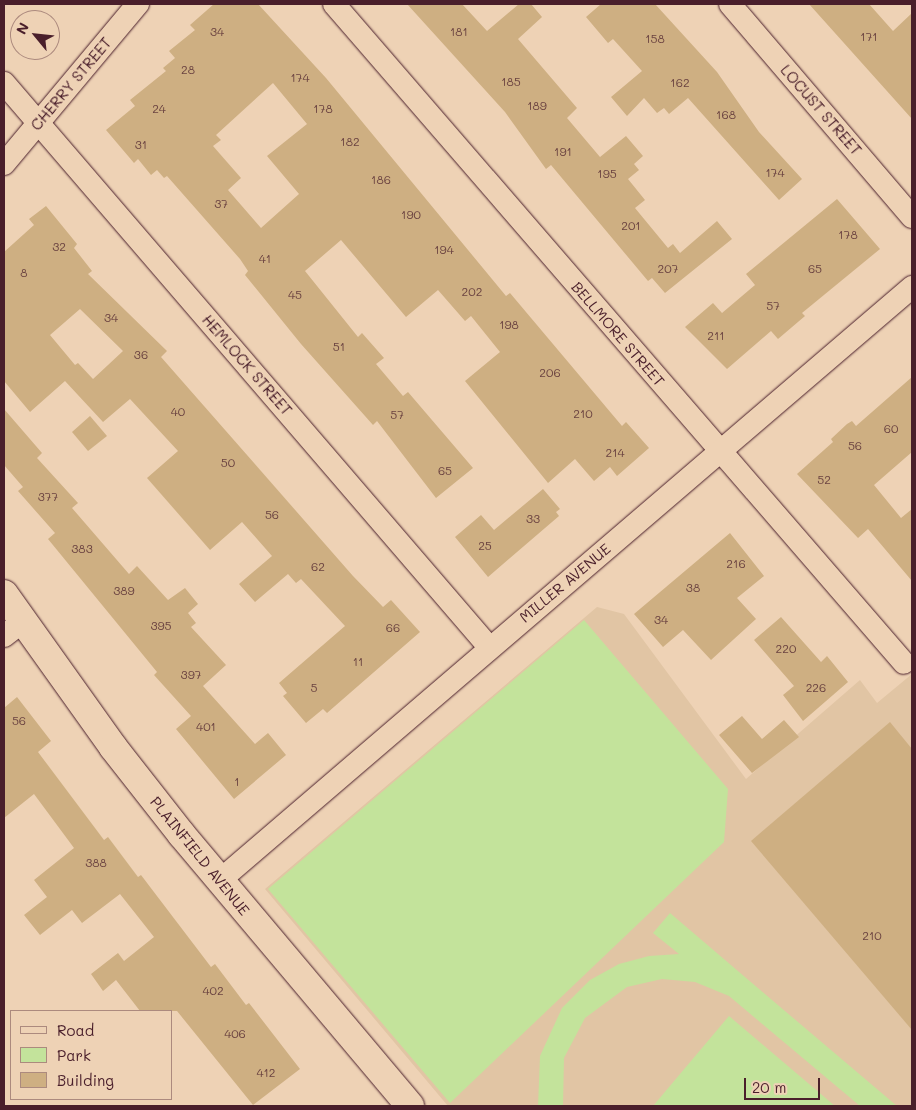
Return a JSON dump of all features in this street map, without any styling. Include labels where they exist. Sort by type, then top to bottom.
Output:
[{"type":"main road","name":"PLAINFIELD AVENUE","points":[[4,594],[13,629],[113,747],[219,881],[410,1106]]},
{"type":"street","name":"CHERRY STREET","points":[[4,164],[138,4]]},
{"type":"street","name":"BELLMORE STREET","points":[[334,4],[719,452],[904,663]]},
{"type":"street","name":"LOCUST STREET","points":[[730,4],[912,217]]},
{"type":"street","name":"HEMLOCK STREET","points":[[4,83],[489,647]]},
{"type":"street","name":"MILLER AVENUE","points":[[219,881],[489,647],[912,287]]},
{"type":"shaded area","points":[[597,607],[624,614],[746,779],[860,680],[877,703],[912,674],[912,1106],[448,1106],[265,889]]},
{"type":"green space","points":[[584,620],[728,789],[724,842],[450,1103],[268,889]]},
{"type":"green space","points":[[670,913],[897,1106],[860,1106],[729,996],[695,982],[662,979],[627,987],[585,1018],[564,1058],[563,1106],[538,1106],[540,1056],[562,1008],[590,980],[619,964],[649,956],[679,954],[653,933]]},
{"type":"green space","points":[[729,1016],[835,1106],[653,1106]]},
{"type":"building","points":[[214,4],[258,4],[326,78],[506,296],[510,293],[622,426],[626,422],[649,448],[617,476],[610,467],[594,481],[575,459],[548,483],[465,381],[500,352],[471,316],[465,321],[438,290],[406,317],[341,240],[305,271],[358,337],[362,333],[384,358],[376,364],[403,396],[408,392],[473,468],[436,498],[377,421],[373,425],[301,344],[245,275],[248,271],[240,259],[167,176],[164,178],[157,170],[151,175],[138,159],[134,163],[106,130],[135,106],[130,100],[166,71],[163,68],[175,58],[169,51],[195,30],[190,25]],"holes":[[[273,83],[307,124],[267,156],[299,194],[261,228],[228,190],[241,178],[213,146],[221,140],[216,135]]]},
{"type":"building","points":[[407,4],[462,4],[487,31],[519,4],[531,4],[542,17],[518,39],[577,108],[567,118],[600,157],[626,136],[643,156],[634,164],[639,170],[628,179],[645,200],[635,208],[668,248],[673,244],[680,253],[717,221],[732,239],[665,293],[652,278],[648,281],[551,165],[546,169],[505,112]]},
{"type":"building","points":[[601,4],[655,4],[717,72],[759,132],[802,179],[779,200],[688,98],[669,114],[664,108],[657,113],[644,98],[627,116],[611,97],[642,71],[613,39],[608,43],[586,17]]},
{"type":"building","points":[[809,4],[869,4],[893,31],[912,13],[912,119]]},
{"type":"building","points":[[837,199],[880,249],[802,313],[805,316],[778,339],[771,331],[727,369],[685,327],[713,303],[722,313],[755,285],[746,274]]},
{"type":"building","points":[[46,206],[77,244],[74,248],[92,271],[88,274],[167,351],[161,357],[353,576],[383,607],[391,600],[420,632],[327,713],[323,709],[306,723],[283,696],[287,693],[279,683],[345,626],[301,579],[296,583],[288,574],[255,602],[239,584],[272,556],[242,522],[210,550],[147,478],[178,451],[130,399],[103,422],[65,381],[30,412],[4,381],[4,252],[34,225],[29,219]],"holes":[[[80,309],[123,351],[93,379],[78,363],[75,365],[50,335]]]},
{"type":"building","points":[[912,377],[912,452],[874,485],[901,518],[912,509],[912,581],[868,529],[858,538],[797,474],[833,442],[831,439],[847,424],[852,421],[856,426]]},
{"type":"building","points":[[4,409],[42,453],[37,458],[78,503],[72,508],[129,574],[137,566],[168,600],[185,588],[198,604],[188,613],[196,623],[191,627],[226,665],[203,686],[255,744],[268,733],[286,755],[234,799],[176,729],[191,716],[154,675],[157,672],[48,539],[55,533],[18,491],[23,487],[4,465]]},
{"type":"building","points":[[90,416],[107,436],[88,451],[72,432]]},
{"type":"building","points":[[543,489],[560,509],[556,512],[559,516],[488,577],[455,537],[481,515],[494,530]]},
{"type":"building","points":[[730,533],[764,576],[737,598],[756,619],[711,660],[683,630],[663,647],[634,614]]},
{"type":"building","points":[[781,617],[821,662],[827,656],[848,682],[803,721],[783,695],[794,686],[754,640]]},
{"type":"building","points":[[17,697],[51,741],[38,752],[104,840],[108,837],[138,877],[141,875],[211,967],[215,964],[246,1005],[249,1003],[300,1069],[253,1105],[177,1011],[139,1010],[116,980],[103,991],[91,974],[118,953],[124,961],[154,937],[120,894],[82,923],[72,910],[40,935],[24,915],[47,897],[34,880],[74,848],[34,794],[4,818],[4,708]]},
{"type":"building","points":[[742,716],[762,739],[784,720],[799,737],[752,773],[719,735]]},
{"type":"building","points":[[890,722],[912,749],[912,1030],[751,841]]}]
